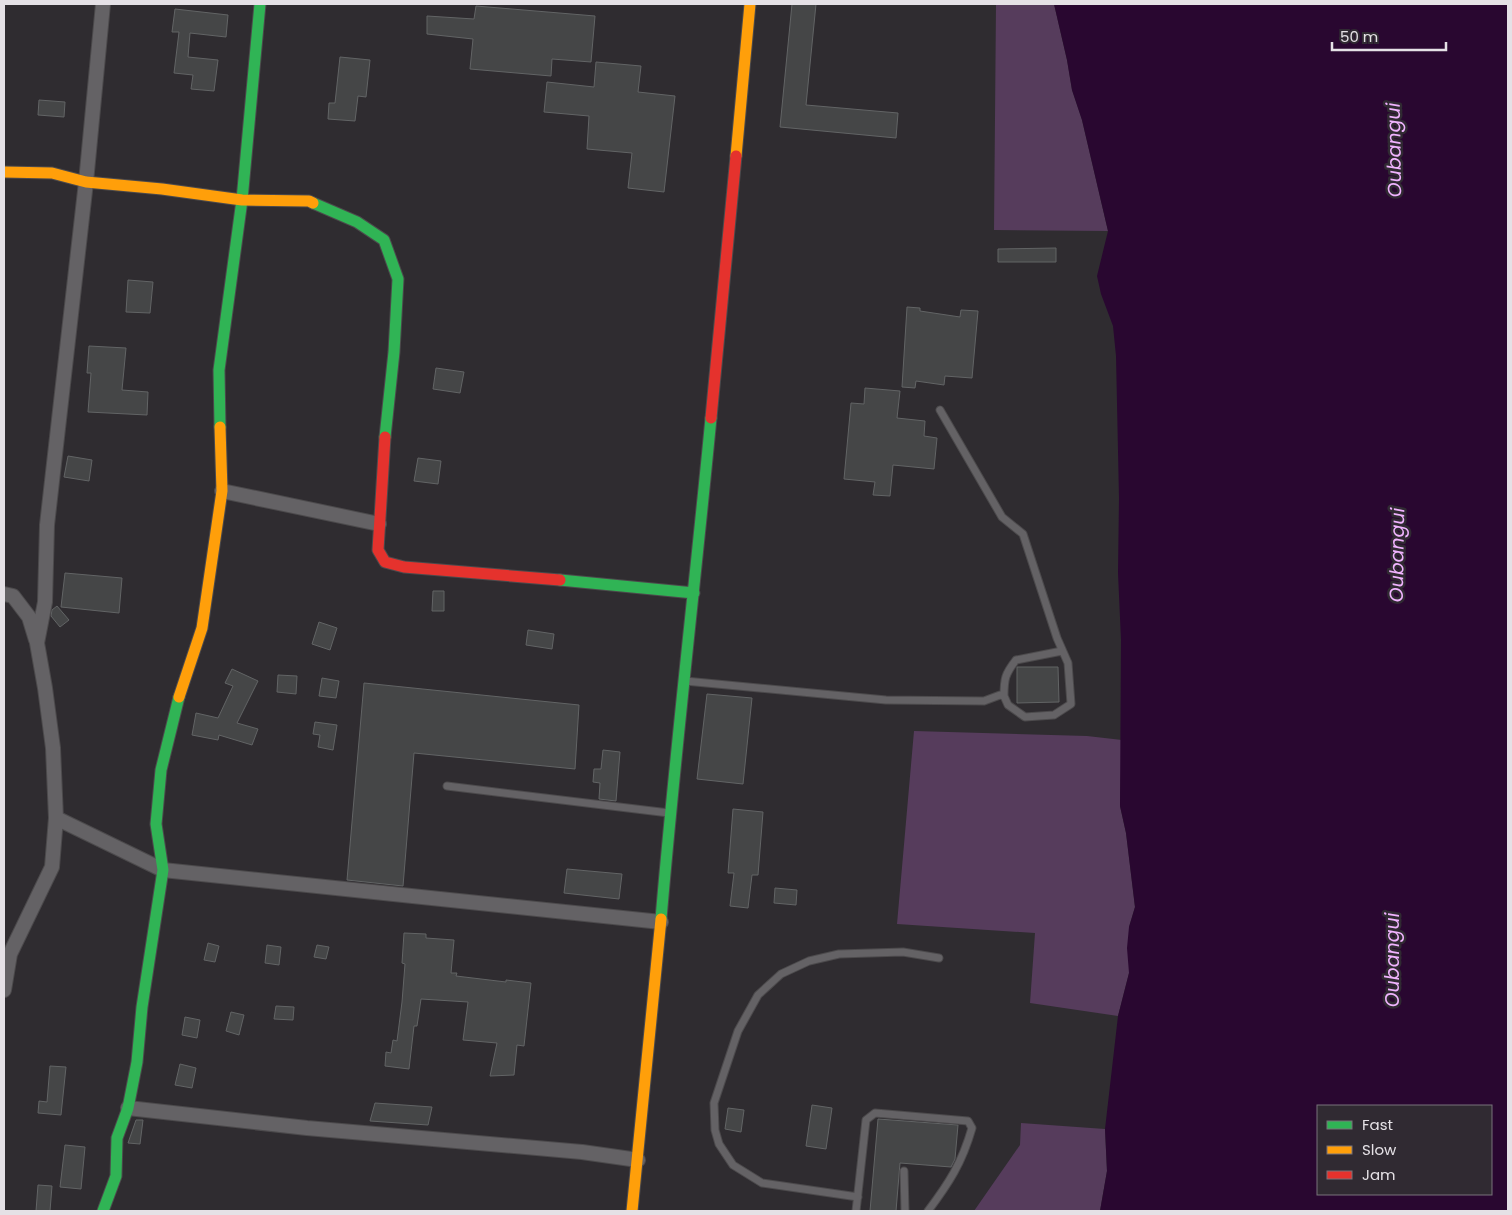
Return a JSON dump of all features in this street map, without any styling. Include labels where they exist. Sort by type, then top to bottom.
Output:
[{"type":"street","points":[[37,643],[45,602],[47,525],[54,479],[86,182],[102,4]]},
{"type":"street","points":[[103,1211],[116,1176],[117,1138],[128,1108],[137,1062],[142,1007],[163,870],[156,824],[161,770],[174,712],[202,628],[222,492],[220,370],[242,200],[260,4]]},
{"type":"street","points":[[632,1211],[750,4]]},
{"type":"street","points":[[4,172],[52,173],[86,182],[162,189],[242,200],[309,201],[356,222],[384,240],[398,279],[394,352],[379,524],[378,550],[385,562],[404,567],[694,592]]},
{"type":"street","points":[[222,492],[379,524]]},
{"type":"street","points":[[4,594],[13,596],[29,617],[37,643],[53,748],[56,818],[52,867],[10,954],[4,990]]},
{"type":"street","points":[[56,818],[163,870],[661,922]]},
{"type":"street","points":[[128,1108],[307,1128],[582,1152],[638,1160]]},
{"type":"lane","points":[[940,410],[1002,517],[1023,534],[1068,664],[1071,704],[1054,715],[1025,717],[1008,705],[1004,696],[1004,682],[1006,674],[1016,660],[1062,651]]},
{"type":"lane","points":[[685,681],[886,700],[984,701],[1000,695],[1004,696]]},
{"type":"lane","points":[[447,786],[670,813]]},
{"type":"lane","points":[[858,1197],[762,1183],[733,1165],[719,1144],[714,1130],[714,1103],[738,1031],[758,995],[781,974],[809,960],[839,954],[904,952],[939,958]]},
{"type":"lane","points":[[856,1211],[866,1120],[870,1115],[874,1113],[968,1121],[972,1128],[965,1153],[951,1180],[928,1211]]},
{"type":"lane","points":[[904,1171],[905,1211]]},
{"type":"shaded area","points":[[996,4],[1054,4],[1072,90],[1082,120],[1108,231],[994,230]]},
{"type":"shaded area","points":[[914,731],[1087,736],[1122,740],[1120,806],[1126,833],[1135,907],[1129,927],[1129,973],[1118,1016],[1030,1003],[1035,933],[897,924]]},
{"type":"shaded area","points":[[1021,1123],[1105,1129],[1107,1171],[1100,1211],[974,1211],[1020,1145]]},
{"type":"water","name":"Oubangui","points":[[1054,4],[1508,4],[1508,1211],[1100,1211],[1107,1171],[1105,1129],[1118,1016],[1129,973],[1127,948],[1129,927],[1135,907],[1126,833],[1120,806],[1121,640],[1118,573],[1119,498],[1116,356],[1113,326],[1101,294],[1097,276],[1108,231],[1082,120],[1072,90]]},
{"type":"building","points":[[792,4],[816,4],[806,105],[898,113],[896,138],[780,127]]},
{"type":"building","points":[[476,6],[595,16],[591,62],[552,59],[551,76],[470,69],[473,39],[427,34],[427,16],[474,19]]},
{"type":"building","points":[[175,9],[228,15],[226,37],[190,33],[188,57],[218,60],[214,91],[191,89],[193,75],[174,73],[179,32],[172,32]]},
{"type":"building","points":[[340,57],[370,60],[366,97],[358,96],[355,121],[328,119],[329,103],[335,103]]},
{"type":"building","points":[[596,62],[641,66],[638,92],[675,96],[664,192],[628,188],[632,153],[587,149],[589,116],[544,112],[547,82],[594,87]]},
{"type":"building","points":[[39,100],[65,102],[64,117],[38,115]]},
{"type":"building","points":[[1056,248],[1056,262],[998,262],[998,249]]},
{"type":"building","points":[[128,280],[153,282],[150,313],[126,312]]},
{"type":"building","points":[[907,307],[920,308],[920,311],[960,317],[961,310],[978,311],[972,378],[945,376],[944,385],[916,381],[915,388],[902,387]]},
{"type":"building","points":[[89,346],[126,348],[122,390],[148,392],[147,415],[88,412],[91,373],[87,373]]},
{"type":"building","points":[[436,368],[464,372],[460,393],[433,389]]},
{"type":"building","points":[[865,388],[900,391],[897,418],[925,421],[924,436],[937,438],[934,469],[893,465],[890,496],[873,495],[875,482],[844,479],[851,403],[864,404]]},
{"type":"building","points":[[68,456],[92,460],[89,481],[64,477]]},
{"type":"building","points":[[418,458],[441,461],[438,484],[414,481]]},
{"type":"building","points":[[65,573],[122,578],[119,613],[61,607]]},
{"type":"building","points":[[433,591],[444,591],[444,611],[432,611]]},
{"type":"building","points":[[57,606],[69,620],[60,627],[51,616],[52,610]]},
{"type":"building","points":[[319,622],[337,628],[330,650],[312,644]]},
{"type":"building","points":[[528,630],[554,634],[552,649],[526,645]]},
{"type":"building","points":[[1017,667],[1058,667],[1059,702],[1017,703]]},
{"type":"building","points":[[232,669],[258,681],[237,723],[258,729],[252,745],[219,735],[218,740],[192,735],[196,713],[218,718],[233,686],[225,683]]},
{"type":"building","points":[[278,675],[297,676],[296,694],[277,692]]},
{"type":"building","points":[[322,678],[339,681],[336,698],[319,696]]},
{"type":"building","points":[[364,683],[579,705],[575,769],[414,753],[403,886],[347,880]]},
{"type":"building","points":[[707,694],[752,698],[743,784],[697,779]]},
{"type":"building","points":[[315,722],[337,725],[333,750],[318,747],[320,735],[313,734]]},
{"type":"building","points":[[603,750],[620,752],[616,801],[599,799],[600,783],[593,782],[594,769],[601,769]]},
{"type":"building","points":[[733,809],[763,812],[758,875],[752,875],[748,908],[730,906],[734,873],[728,873]]},
{"type":"building","points":[[567,869],[622,874],[619,899],[564,893]]},
{"type":"building","points":[[775,888],[797,890],[796,905],[774,903]]},
{"type":"building","points":[[404,933],[426,934],[426,938],[454,940],[451,973],[457,973],[456,976],[531,983],[524,1046],[517,1045],[514,1075],[490,1076],[497,1043],[463,1040],[468,1002],[421,999],[417,1026],[414,1026],[409,1069],[385,1066],[386,1052],[391,1053],[393,1040],[397,1041],[405,964],[402,963]]},
{"type":"building","points":[[208,943],[219,946],[215,962],[204,960]]},
{"type":"building","points":[[267,945],[281,947],[279,965],[265,963]]},
{"type":"building","points":[[317,945],[329,947],[326,959],[314,957]]},
{"type":"building","points":[[276,1006],[294,1007],[293,1020],[274,1019]]},
{"type":"building","points":[[231,1012],[244,1015],[239,1035],[226,1031]]},
{"type":"building","points":[[185,1017],[200,1020],[197,1038],[182,1035]]},
{"type":"building","points":[[180,1064],[196,1068],[192,1088],[175,1085]]},
{"type":"building","points":[[50,1066],[66,1067],[61,1115],[38,1113],[39,1101],[47,1102]]},
{"type":"building","points":[[375,1103],[432,1107],[428,1125],[370,1121]]},
{"type":"building","points":[[812,1105],[832,1108],[826,1149],[806,1146]]},
{"type":"building","points":[[728,1108],[744,1110],[741,1132],[725,1129]]},
{"type":"building","points":[[878,1119],[958,1125],[955,1159],[951,1167],[900,1163],[896,1211],[870,1211]]},
{"type":"building","points":[[136,1120],[143,1120],[140,1144],[128,1143]]},
{"type":"building","points":[[65,1145],[85,1147],[81,1189],[60,1187]]},
{"type":"building","points":[[38,1185],[52,1186],[50,1211],[36,1211]]},
{"type":"traffic: fast","points":[[220,427],[219,370],[242,200],[260,4]]},
{"type":"traffic: fast","points":[[313,203],[357,222],[384,240],[398,279],[394,352],[385,437]]},
{"type":"traffic: fast","points":[[661,919],[711,418]]},
{"type":"traffic: fast","points":[[560,580],[694,593]]},
{"type":"traffic: fast","points":[[103,1211],[116,1176],[117,1138],[128,1108],[137,1062],[142,1007],[163,870],[156,824],[161,770],[179,697]]},
{"type":"traffic: slow","points":[[736,156],[750,4]]},
{"type":"traffic: slow","points":[[4,172],[52,173],[86,182],[162,189],[242,200],[309,201],[313,203]]},
{"type":"traffic: slow","points":[[179,697],[202,628],[222,491],[220,427]]},
{"type":"traffic: slow","points":[[632,1211],[661,919]]},
{"type":"traffic: jam","points":[[711,418],[736,156]]},
{"type":"traffic: jam","points":[[385,437],[378,550],[385,562],[404,567],[560,580]]}]
